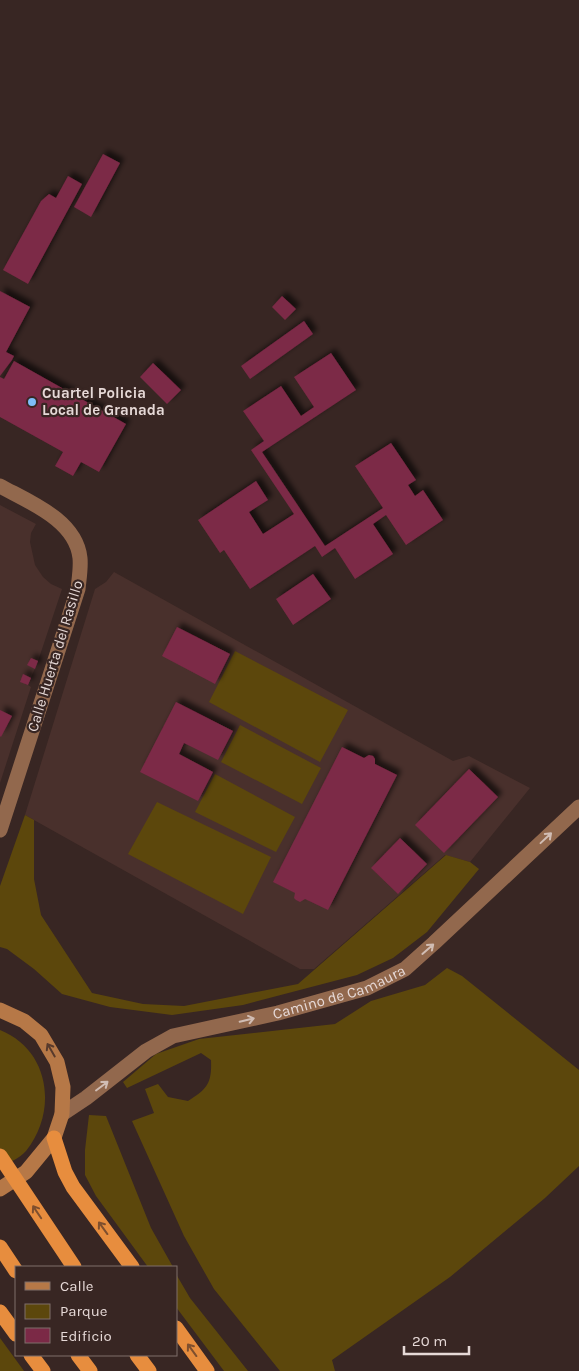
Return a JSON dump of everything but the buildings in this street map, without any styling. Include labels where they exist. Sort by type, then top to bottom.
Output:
[{"type":"highway","points":[[54,1138],[65,1172],[73,1188],[131,1266]]},
{"type":"highway","points":[[0,1156],[73,1266]]},
{"type":"highway","points":[[0,1247],[15,1270]]},
{"type":"highway","points":[[0,1312],[15,1333]]},
{"type":"highway","points":[[178,1331],[207,1371]]},
{"type":"highway","points":[[32,1356],[43,1371]]},
{"type":"highway","points":[[79,1356],[90,1371]]},
{"type":"highway","points":[[138,1356],[148,1371]]},
{"type":"main road","points":[[0,1010],[24,1021],[41,1035],[50,1047],[57,1062],[63,1088],[62,1114],[54,1138],[26,1172],[0,1189]]},
{"type":"street","name":"Calle Huerta del Rasillo","points":[[0,486],[57,519],[75,542],[80,557],[78,589],[0,830]]},
{"type":"street","name":"Camino de Camaura","points":[[62,1114],[86,1098],[146,1051],[173,1036],[278,1013],[367,988],[404,969],[579,807]]},
{"type":"shaded area","points":[[0,505],[36,524],[31,533],[30,542],[35,565],[43,577],[51,584],[62,589],[28,685],[31,687],[0,783]]},
{"type":"shaded area","points":[[114,572],[453,761],[469,756],[530,788],[470,862],[445,855],[314,969],[300,969],[25,815],[95,589],[106,582]]},
{"type":"green space","points":[[235,651],[348,710],[320,762],[209,702]]},
{"type":"green space","points":[[240,725],[321,768],[302,804],[221,762]]},
{"type":"green space","points":[[215,774],[295,817],[276,852],[195,812]]},
{"type":"green space","points":[[157,802],[271,857],[243,914],[128,854]]},
{"type":"green space","points":[[25,815],[34,820],[34,879],[41,915],[92,993],[143,1004],[184,1006],[298,984],[446,855],[470,862],[479,869],[427,932],[393,958],[357,975],[243,1005],[172,1015],[110,1007],[62,994],[34,969],[7,949],[0,947],[0,886]]},
{"type":"green space","points":[[447,968],[462,976],[579,1070],[579,1166],[545,1198],[450,1277],[332,1360],[335,1371],[280,1371],[214,1289],[184,1236],[132,1121],[154,1113],[145,1089],[158,1084],[168,1097],[188,1101],[200,1093],[209,1080],[211,1060],[201,1053],[127,1088],[123,1082],[156,1054],[199,1039],[335,1024],[371,1001],[425,985]]},
{"type":"green space","points":[[0,1030],[17,1039],[30,1052],[39,1067],[44,1083],[45,1100],[42,1118],[36,1135],[26,1151],[0,1168]]},
{"type":"green space","points":[[89,1115],[106,1116],[151,1228],[172,1266],[147,1266],[96,1196],[85,1175],[85,1150]]},
{"type":"green space","points":[[178,1277],[190,1298],[248,1371],[224,1371],[178,1310]]},
{"type":"green space","points":[[0,1338],[24,1371],[0,1371]]},
{"type":"place","name":"Cuartel Policia Local de Granada","points":[[32,402]]}]
